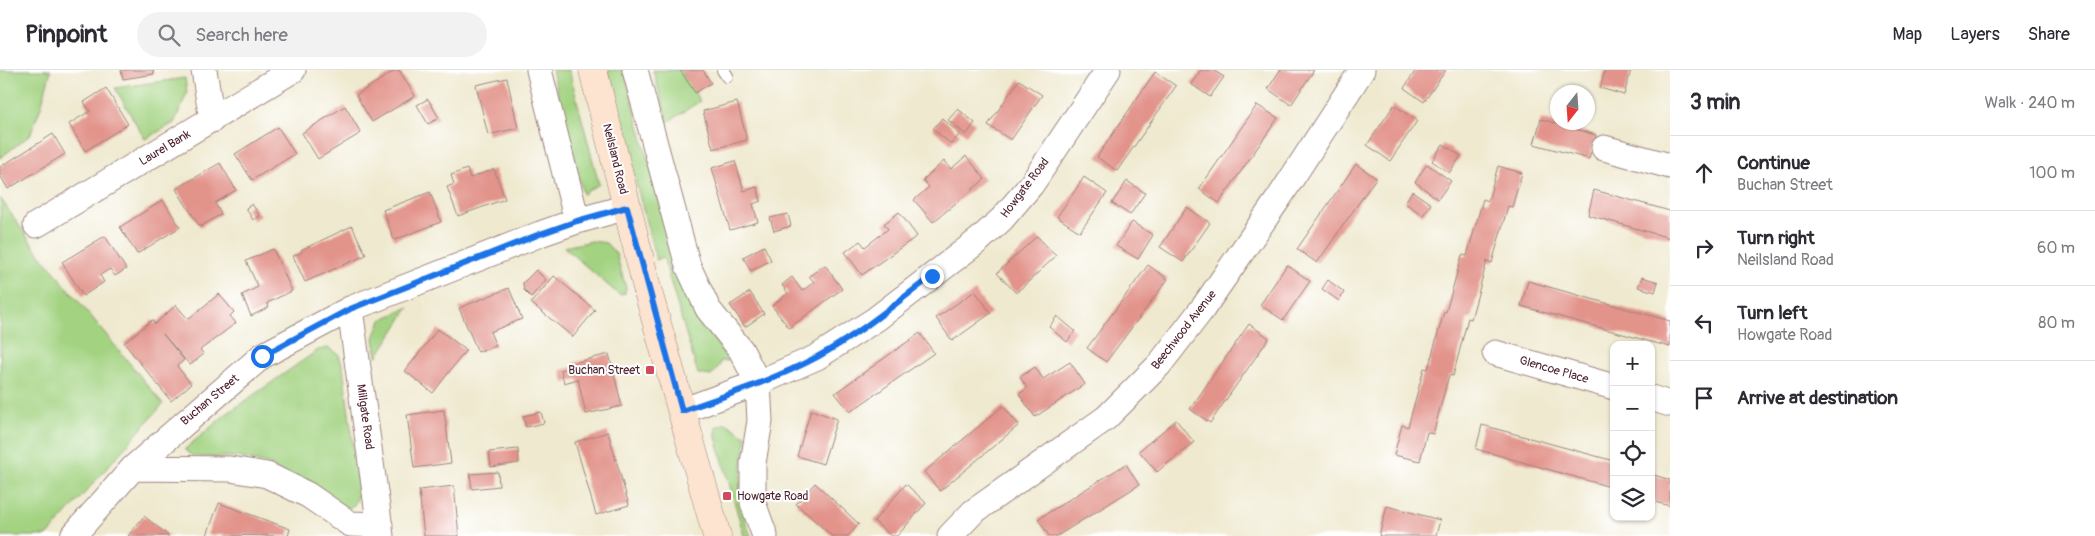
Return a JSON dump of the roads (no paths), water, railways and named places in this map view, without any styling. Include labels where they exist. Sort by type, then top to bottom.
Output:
[{"type":"street","points":[[204,70],[212,120]]},
{"type":"street","name":"Laurel Bank","points":[[36,225],[293,70]]},
{"type":"street","points":[[539,70],[577,221]]},
{"type":"street","name":"Neilsland Road","points":[[593,70],[627,207],[717,536]]},
{"type":"street","points":[[635,70],[688,266],[708,309],[741,350],[758,383],[760,420],[753,463],[753,503],[764,536]]},
{"type":"street","name":"Howgate Road","points":[[682,411],[758,383],[817,357],[876,319],[979,240],[1002,219],[1031,185],[1108,70]]},
{"type":"street","name":"Beechwood Avenue","points":[[950,536],[973,512],[1106,418],[1158,365],[1214,292],[1362,70]]},
{"type":"street","points":[[1604,148],[1670,166]]},
{"type":"street","name":"Buchan Street","points":[[73,536],[133,468],[262,356],[350,309],[577,221],[627,207]]},
{"type":"street","name":"Millgate Road","points":[[133,468],[176,470],[230,469],[267,475],[308,495],[350,524],[381,531],[350,309]]},
{"type":"street","name":"Glencoe Place","points":[[1495,353],[1610,386]]},
{"type":"street","points":[[1655,399],[1670,404]]},
{"type":"place","name":"Buchan Street","points":[[650,370]]},
{"type":"place","name":"Howgate Road","points":[[727,496]]}]
